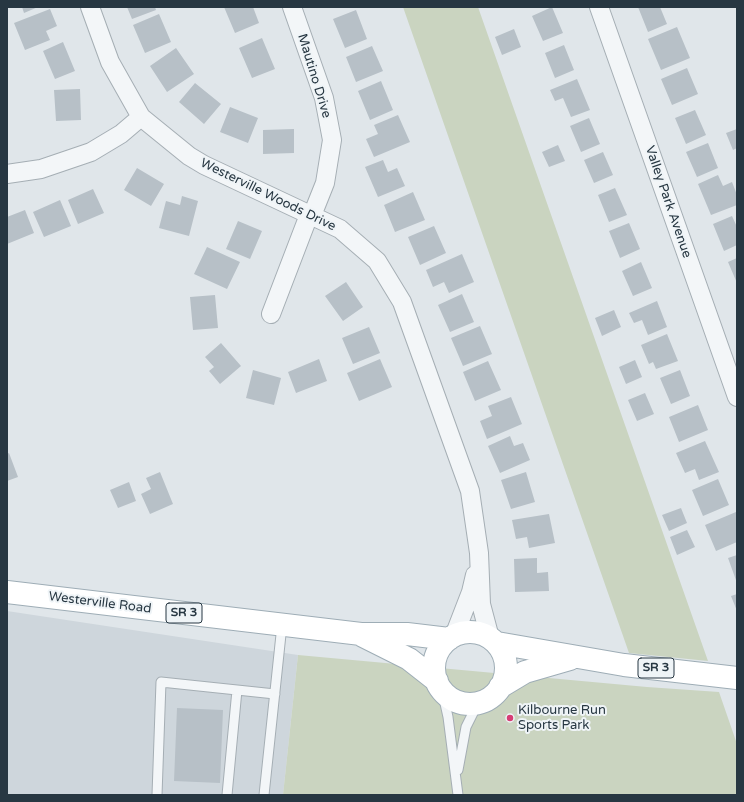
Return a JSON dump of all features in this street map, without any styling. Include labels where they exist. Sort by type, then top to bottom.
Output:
[{"type":"main road","name":"Westerville Road","points":[[7,592],[360,634],[407,634],[451,637],[462,633],[472,632],[481,634],[493,641],[575,657],[624,665],[737,678]]},
{"type":"main road","name":"Westerville Road","points":[[360,634],[409,659],[440,686],[449,697],[468,703],[478,703],[490,697],[500,687],[525,672],[575,657]]},
{"type":"main road","points":[[440,686],[435,669],[436,658],[441,647],[451,637]]},
{"type":"main road","points":[[493,641],[503,653],[506,664],[505,676],[500,687]]},
{"type":"street","name":"Westerville Woods Drive","points":[[90,7],[110,62],[141,117],[189,156],[204,165],[340,229],[377,261],[402,302],[470,491],[479,553],[481,604],[493,641]]},
{"type":"street","name":"Mautino Drive","points":[[271,314],[307,220],[315,208],[325,183],[332,140],[324,98],[292,7]]},
{"type":"street","name":"Valley Park Avenue","points":[[599,7],[737,397]]},
{"type":"street","points":[[7,174],[41,169],[91,152],[121,134],[141,117]]},
{"type":"street","name":"Westerville Woods Drive","points":[[451,637],[471,592],[479,553]]},
{"type":"lane","points":[[264,795],[282,625]]},
{"type":"lane","points":[[157,795],[161,682],[275,694]]},
{"type":"lane","points":[[440,686],[448,717],[458,795]]},
{"type":"lane","points":[[227,795],[237,690]]},
{"type":"lane","points":[[457,779],[466,727],[478,703]]},
{"type":"shaded area","points":[[7,611],[298,655],[283,795],[7,795]]},
{"type":"green space","points":[[403,7],[478,7],[708,661],[629,653]]},
{"type":"green space","name":"Kilbourne Run Sports Park","points":[[298,655],[647,687],[719,692],[737,744],[737,795],[283,795]]},
{"type":"building","points":[[22,7],[38,7],[24,13]]},
{"type":"building","points":[[127,7],[155,7],[156,10],[132,19]]},
{"type":"building","points":[[224,7],[253,7],[259,23],[235,33]]},
{"type":"building","points":[[552,7],[563,33],[543,41],[532,16]]},
{"type":"building","points":[[638,7],[660,7],[667,24],[648,32]]},
{"type":"building","points":[[50,9],[57,26],[46,31],[50,40],[25,50],[14,23]]},
{"type":"building","points":[[356,10],[367,39],[345,48],[333,19]]},
{"type":"building","points":[[159,14],[171,42],[145,53],[133,25]]},
{"type":"building","points":[[677,27],[690,58],[661,70],[648,39]]},
{"type":"building","points":[[514,29],[521,47],[502,55],[495,37]]},
{"type":"building","points":[[262,38],[275,69],[252,78],[239,48]]},
{"type":"building","points":[[63,42],[75,71],[55,79],[43,51]]},
{"type":"building","points":[[564,45],[574,70],[555,78],[545,53]]},
{"type":"building","points":[[372,46],[383,71],[356,82],[346,57]]},
{"type":"building","points":[[176,48],[194,74],[167,92],[150,66]]},
{"type":"building","points":[[687,68],[698,94],[672,105],[661,79]]},
{"type":"building","points":[[577,79],[590,110],[571,117],[563,98],[555,101],[550,90]]},
{"type":"building","points":[[381,81],[393,110],[370,120],[358,91]]},
{"type":"building","points":[[195,83],[221,104],[204,124],[179,102]]},
{"type":"building","points":[[80,89],[81,120],[56,121],[54,90]]},
{"type":"building","points":[[230,107],[258,118],[248,143],[220,132]]},
{"type":"building","points":[[695,110],[706,135],[686,144],[675,118]]},
{"type":"building","points":[[398,115],[410,142],[374,157],[366,139],[378,134],[374,125]]},
{"type":"building","points":[[589,118],[600,144],[581,152],[570,126]]},
{"type":"building","points":[[294,129],[294,153],[263,154],[263,130]]},
{"type":"building","points":[[737,129],[737,148],[733,150],[726,133]]},
{"type":"building","points":[[708,143],[718,168],[697,177],[686,152]]},
{"type":"building","points":[[558,145],[565,161],[549,167],[542,152]]},
{"type":"building","points":[[603,152],[613,175],[594,183],[584,160]]},
{"type":"building","points":[[383,160],[388,172],[397,168],[405,186],[378,197],[365,167]]},
{"type":"building","points":[[137,168],[164,184],[151,206],[124,190]]},
{"type":"building","points":[[718,175],[723,186],[732,182],[737,195],[737,205],[711,215],[698,184]]},
{"type":"building","points":[[615,188],[627,215],[609,222],[598,195]]},
{"type":"building","points":[[93,189],[104,213],[78,224],[68,200]]},
{"type":"building","points":[[413,192],[425,220],[395,232],[384,205]]},
{"type":"building","points":[[182,196],[198,201],[189,236],[159,228],[166,201],[180,205]]},
{"type":"building","points":[[60,200],[71,226],[44,237],[33,212]]},
{"type":"building","points":[[25,210],[34,233],[7,244],[7,217]]},
{"type":"building","points":[[732,216],[737,227],[737,245],[724,251],[713,224]]},
{"type":"building","points":[[238,221],[262,231],[250,259],[226,249]]},
{"type":"building","points":[[629,223],[640,249],[620,258],[609,231]]},
{"type":"building","points":[[434,226],[446,253],[420,265],[408,237]]},
{"type":"building","points":[[207,247],[240,262],[227,289],[194,274]]},
{"type":"building","points":[[462,254],[474,282],[449,293],[444,282],[433,287],[426,270]]},
{"type":"building","points":[[737,258],[737,283],[728,262]]},
{"type":"building","points":[[641,262],[652,288],[633,296],[622,271]]},
{"type":"building","points":[[346,282],[363,307],[343,321],[325,296]]},
{"type":"building","points":[[462,294],[474,322],[450,332],[438,305]]},
{"type":"building","points":[[215,295],[218,328],[193,330],[190,297]]},
{"type":"building","points":[[657,301],[667,327],[648,335],[642,320],[634,323],[629,313]]},
{"type":"building","points":[[614,310],[621,327],[602,336],[595,318]]},
{"type":"building","points":[[480,326],[492,354],[463,366],[451,338]]},
{"type":"building","points":[[369,327],[380,353],[353,364],[342,338]]},
{"type":"building","points":[[667,334],[678,361],[656,369],[653,362],[649,364],[641,345]]},
{"type":"building","points":[[221,343],[241,366],[220,384],[209,371],[214,367],[205,357]]},
{"type":"building","points":[[319,359],[327,381],[296,393],[288,372]]},
{"type":"building","points":[[380,359],[392,387],[359,401],[347,373]]},
{"type":"building","points":[[635,360],[642,377],[626,384],[619,367]]},
{"type":"building","points":[[488,361],[501,390],[475,401],[463,372]]},
{"type":"building","points":[[253,370],[281,378],[274,405],[246,398]]},
{"type":"building","points":[[680,370],[690,396],[671,404],[660,378]]},
{"type":"building","points":[[645,393],[654,414],[637,421],[628,400]]},
{"type":"building","points":[[511,397],[522,424],[487,439],[480,421],[492,416],[488,406]]},
{"type":"building","points":[[698,405],[708,430],[679,442],[669,417]]},
{"type":"building","points":[[510,436],[514,446],[523,443],[530,460],[500,473],[488,446]]},
{"type":"building","points":[[705,441],[719,472],[699,480],[695,469],[685,473],[676,453]]},
{"type":"building","points":[[9,453],[18,477],[7,481],[7,454]]},
{"type":"building","points":[[160,472],[173,504],[150,514],[141,494],[151,489],[146,478]]},
{"type":"building","points":[[526,472],[535,502],[511,509],[501,480]]},
{"type":"building","points":[[718,479],[729,505],[703,516],[692,490]]},
{"type":"building","points":[[129,482],[136,501],[118,508],[110,490]]},
{"type":"building","points":[[681,508],[687,523],[669,531],[662,515]]},
{"type":"building","points":[[736,512],[737,542],[716,551],[705,525]]},
{"type":"building","points":[[549,514],[555,543],[529,548],[527,537],[516,539],[512,520]]},
{"type":"building","points":[[687,530],[695,547],[677,555],[670,537]]},
{"type":"building","points":[[737,555],[737,583],[728,558]]},
{"type":"building","points":[[537,558],[537,573],[548,572],[549,591],[515,592],[514,559]]},
{"type":"building","points":[[737,594],[737,611],[731,596]]},
{"type":"building","points":[[177,708],[223,710],[220,783],[174,781]]},
{"type":"place","name":"Kilbourne Run Sports Park","points":[[510,718]]}]
